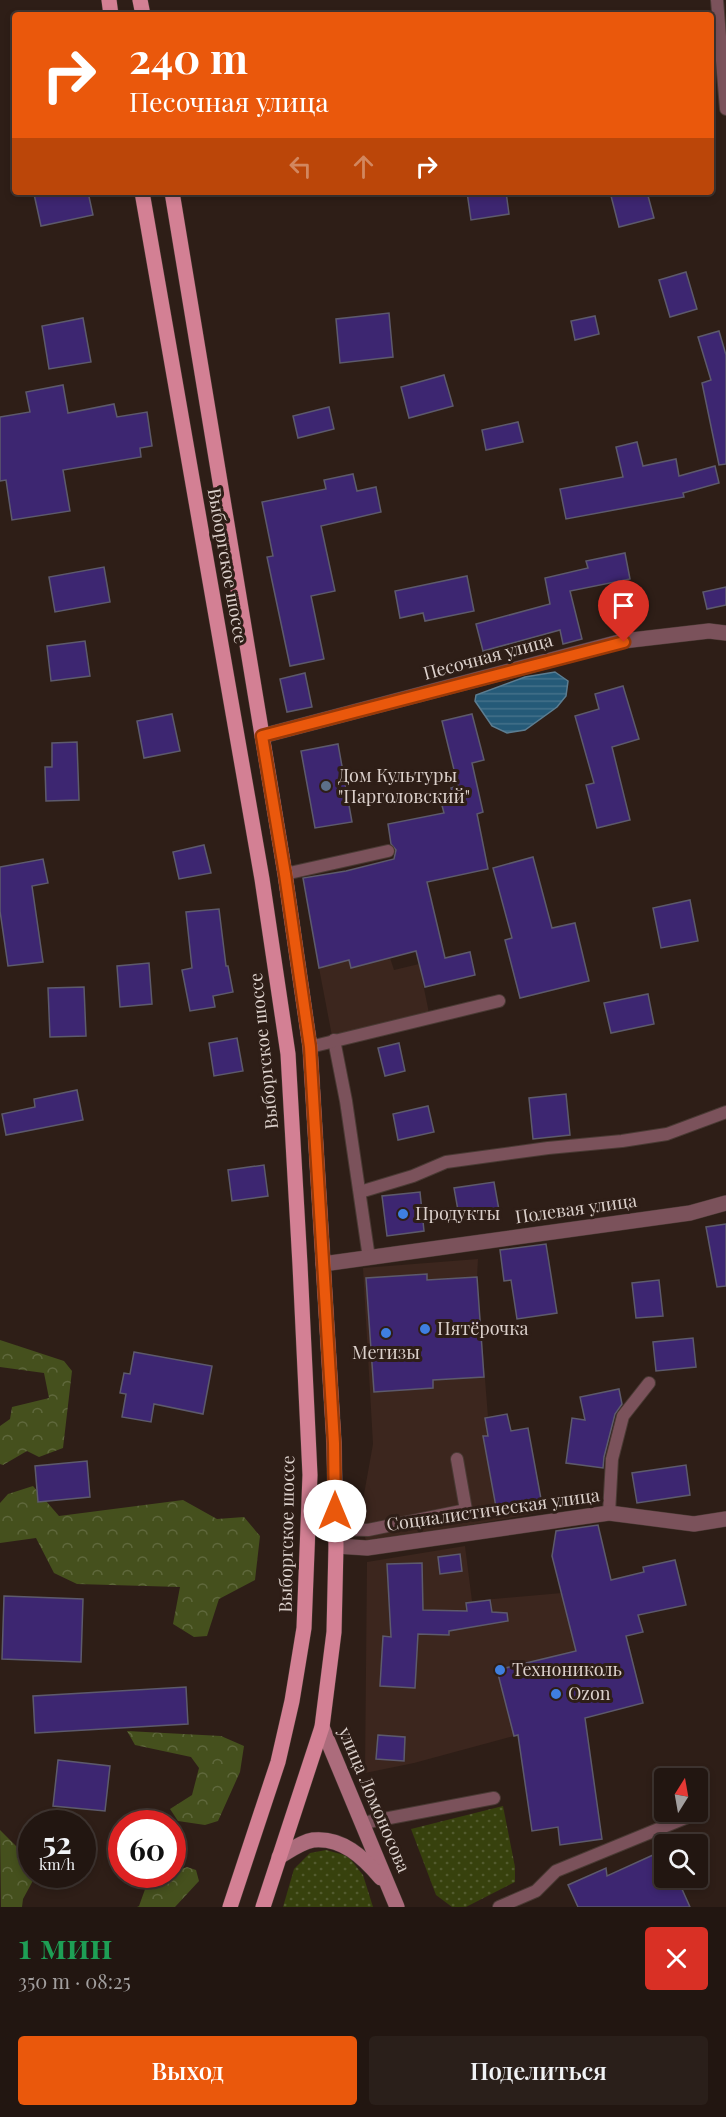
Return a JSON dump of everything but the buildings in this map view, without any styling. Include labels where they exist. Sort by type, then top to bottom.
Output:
[{"type":"main road","name":"Выборгское шоссе","points":[[143,195],[262,879],[286,1042],[300,1265],[310,1475],[304,1628],[292,1701],[278,1762],[230,1907]]},
{"type":"main road","name":"Выборгское шоссе","points":[[172,195],[285,874],[310,1047],[334,1454],[336,1529],[334,1632],[322,1727],[263,1907]]},
{"type":"street","name":"Песочная улица","points":[[262,736],[624,642],[709,631],[726,633]]},
{"type":"street","name":"Полевая улица","points":[[323,1264],[690,1213],[726,1203]]},
{"type":"street","name":"Социалистическая улица","points":[[336,1546],[367,1548],[609,1513],[694,1524],[726,1519]]},
{"type":"street","name":"улица Ломоносова","points":[[322,1727],[398,1907]]},
{"type":"street","name":"улица Ломоносова","points":[[279,1857],[312,1840],[339,1843],[364,1858],[391,1889]]},
{"type":"lane","points":[[717,0],[726,109]]},
{"type":"lane","points":[[285,874],[388,851]]},
{"type":"lane","points":[[310,1047],[499,1001]]},
{"type":"lane","points":[[334,1040],[346,1101],[369,1258]]},
{"type":"lane","points":[[360,1192],[413,1176],[446,1162],[667,1134],[726,1113]]},
{"type":"lane","points":[[609,1513],[612,1459],[623,1416],[649,1383]]},
{"type":"lane","points":[[336,1529],[368,1530],[466,1510],[457,1459]]},
{"type":"lane","points":[[363,1823],[494,1798]]},
{"type":"lane","points":[[499,1907],[536,1891],[556,1871],[676,1822]]},
{"type":"shaded area","points":[[390,958],[394,970],[419,964],[429,1013],[332,1036],[319,968],[349,960],[352,968]]},
{"type":"shaded area","points":[[478,1259],[477,1277],[488,1417],[507,1414],[511,1431],[528,1428],[544,1512],[366,1543],[361,1511],[373,1444],[363,1268]]},
{"type":"shaded area","name":"Технониколь","points":[[465,1546],[472,1601],[562,1593],[629,1576],[643,1632],[627,1636],[643,1703],[414,1763],[365,1773],[367,1562]]},
{"type":"green space","points":[[0,1340],[64,1361],[72,1371],[63,1448],[39,1457],[27,1451],[3,1465],[0,1464],[0,1426],[10,1419],[12,1407],[49,1398],[44,1373],[0,1367]]},
{"type":"green space","points":[[33,1486],[59,1516],[183,1500],[217,1519],[244,1517],[260,1536],[255,1580],[219,1599],[207,1636],[194,1637],[173,1624],[180,1587],[77,1584],[54,1573],[36,1538],[0,1543],[0,1503],[8,1494]]},
{"type":"green space","points":[[127,1731],[221,1736],[244,1746],[240,1772],[218,1821],[205,1825],[186,1822],[186,1810],[170,1809],[192,1795],[199,1768],[191,1757],[135,1745]]},
{"type":"green space","points":[[503,1806],[515,1867],[515,1882],[466,1907],[452,1907],[436,1895],[411,1829]]},
{"type":"green space","points":[[0,1830],[18,1848],[18,1888],[29,1888],[23,1899],[22,1907],[1,1907]]},
{"type":"green space","points":[[326,1850],[348,1856],[363,1875],[373,1907],[283,1907],[294,1869],[310,1853]]},
{"type":"green space","points":[[186,1867],[196,1870],[199,1881],[175,1907],[137,1907],[145,1888],[186,1888]]},
{"type":"water","points":[[555,672],[568,681],[566,696],[557,707],[525,730],[507,733],[492,726],[475,701],[476,695],[525,677]]},
{"type":"place","name":"Дом Культуры \"Парголовский\"","points":[[326,786]]},
{"type":"place","name":"Продукты","points":[[403,1214]]},
{"type":"place","name":"Пятёрочка","points":[[425,1329]]},
{"type":"place","name":"Метизы","points":[[386,1333]]},
{"type":"place","name":"Технониколь","points":[[500,1670]]},
{"type":"place","name":"Ozon","points":[[556,1694]]},
{"type":"route","points":[[335,1511],[334,1443],[310,1047],[262,736],[624,642]]}]
